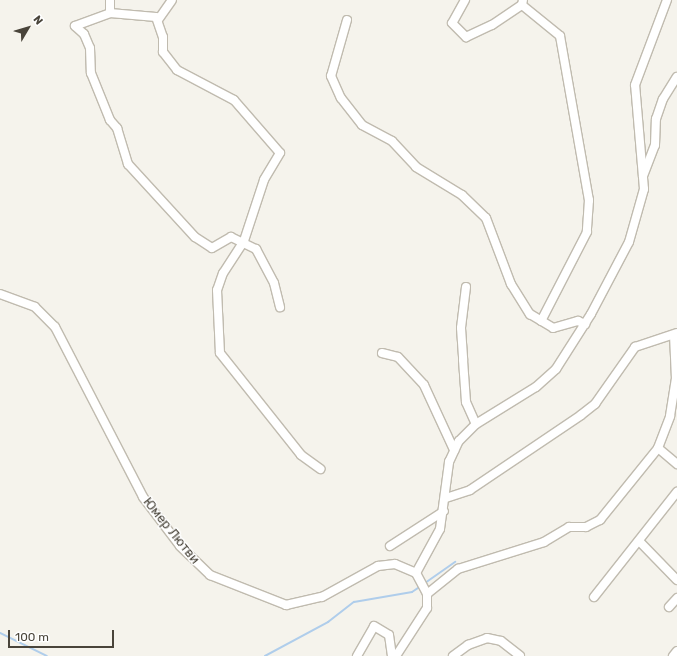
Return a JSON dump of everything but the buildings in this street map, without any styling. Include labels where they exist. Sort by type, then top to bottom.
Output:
[{"type":"street","points":[[110,0],[110,13]]},
{"type":"street","points":[[172,0],[158,20],[163,52],[177,70],[234,100],[280,153],[264,180],[244,241],[223,273],[216,290],[220,353],[301,455],[320,469]]},
{"type":"street","points":[[466,0],[452,24],[466,37],[523,3],[560,36],[589,200],[587,232],[541,321]]},
{"type":"street","points":[[416,573],[440,529],[446,498],[449,462],[454,450],[476,424],[547,378],[586,324],[629,242],[642,200],[643,176],[635,85],[667,0]]},
{"type":"street","points":[[158,20],[144,14],[110,13],[75,26],[84,34],[90,48],[91,73],[110,120],[118,128],[128,164],[195,238],[212,248],[231,237],[244,241],[256,249],[266,263],[280,307]]},
{"type":"street","points":[[347,20],[331,76],[340,98],[362,125],[392,141],[416,167],[462,195],[486,218],[519,301],[541,321],[553,328],[578,321],[586,324]]},
{"type":"street","points":[[643,176],[655,145],[656,119],[663,98],[677,77]]},
{"type":"street","points":[[466,287],[461,328],[466,402],[476,424]]},
{"type":"street","name":"Юмер Лютви","points":[[0,294],[35,307],[55,327],[143,497],[180,546],[210,575],[286,605],[322,596],[378,566],[395,564],[416,573],[425,588]]},
{"type":"street","points":[[396,656],[425,613],[425,588],[458,569],[544,542],[570,527],[594,524],[658,448],[670,416],[676,379],[675,334],[634,347],[594,404],[582,415],[470,490],[446,498]]},
{"type":"street","points":[[382,353],[398,357],[424,385],[454,450]]},
{"type":"street","points":[[658,448],[677,464]]},
{"type":"street","points":[[594,597],[640,542],[677,492]]},
{"type":"street","points":[[390,546],[444,511]]},
{"type":"street","points":[[640,542],[677,580]]},
{"type":"street","points":[[668,607],[677,598]]},
{"type":"street","points":[[358,656],[374,626],[389,635],[392,656]]},
{"type":"street","points":[[453,656],[468,645],[487,638],[501,641],[520,656]]},
{"type":"street","points":[[673,656],[677,651]]},
{"type":"waterway","points":[[425,583],[455,562]]},
{"type":"waterway","points":[[265,656],[328,622],[354,602],[412,592],[421,586]]},
{"type":"waterway","points":[[0,633],[47,656]]}]
